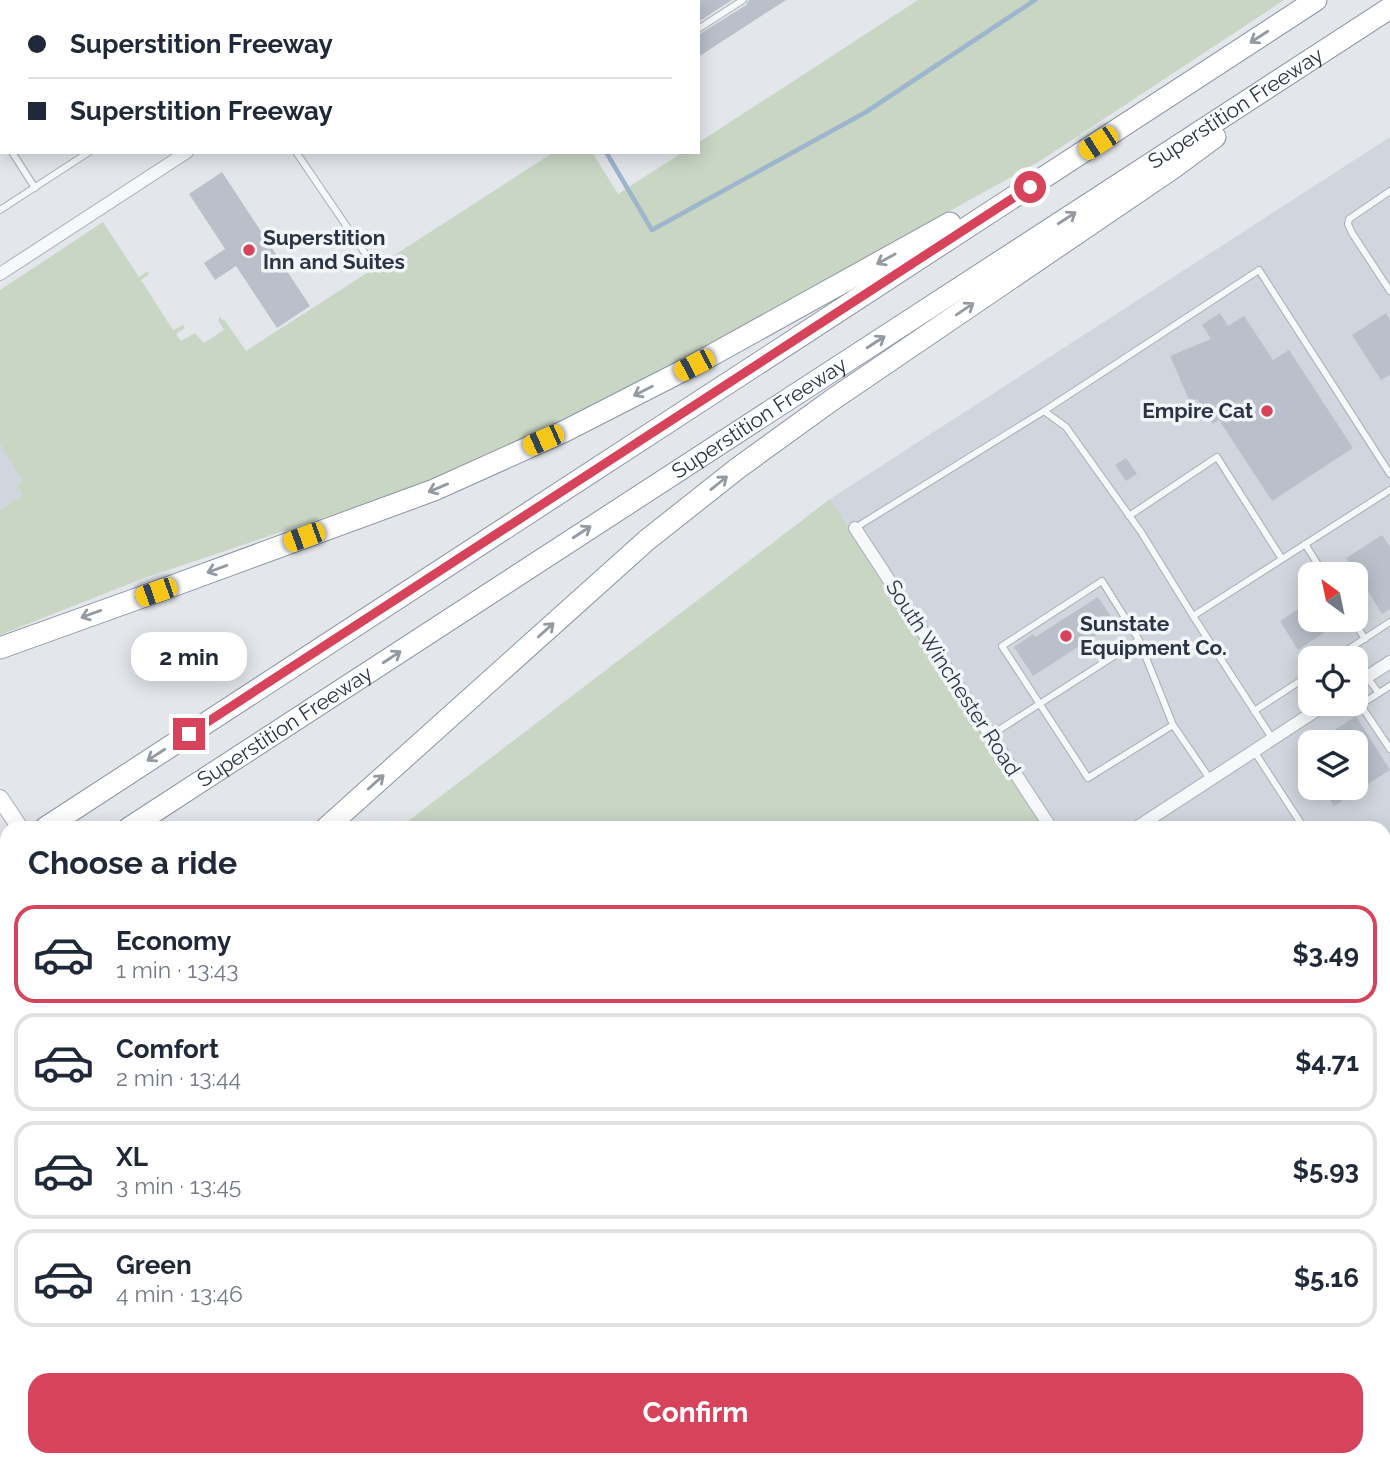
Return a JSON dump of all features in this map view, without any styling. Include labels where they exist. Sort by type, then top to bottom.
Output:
[{"type":"highway","points":[[55,821],[1316,0]]},
{"type":"highway","points":[[334,821],[647,540],[738,468],[832,400],[1172,168],[1390,8]]},
{"type":"highway","name":"Superstition Freeway","points":[[141,821],[1390,8]]},
{"type":"highway","points":[[0,648],[434,490],[565,430],[694,365],[952,222],[1076,157]]},
{"type":"main road","points":[[0,798],[15,821]]},
{"type":"street","points":[[0,274],[184,154]]},
{"type":"street","name":"South Winchester Road","points":[[855,528],[1046,821]]},
{"type":"street","points":[[1368,676],[1390,662]]},
{"type":"street","points":[[1147,821],[1307,716]]},
{"type":"lane","points":[[700,28],[743,0]]},
{"type":"lane","points":[[13,154],[35,188]]},
{"type":"lane","points":[[0,211],[86,154]]},
{"type":"lane","points":[[297,154],[371,262]]},
{"type":"lane","points":[[1390,191],[1349,219],[1348,224],[1390,290]]},
{"type":"lane","points":[[855,528],[1044,411],[1259,270],[1390,474]]},
{"type":"lane","points":[[1044,411],[1066,427],[1141,532],[1272,739]]},
{"type":"lane","points":[[1129,516],[1217,457],[1282,558]]},
{"type":"lane","points":[[1193,616],[1390,491]]},
{"type":"lane","points":[[1305,544],[1316,562]]},
{"type":"lane","points":[[1173,725],[1088,778],[1002,646],[1102,581],[1139,640],[1173,725],[1210,779]]},
{"type":"lane","points":[[1354,646],[1390,622]]},
{"type":"lane","points":[[1361,632],[1365,639]]},
{"type":"lane","points":[[991,736],[1139,640]]},
{"type":"lane","points":[[1254,711],[1298,682]]},
{"type":"lane","points":[[1368,684],[1378,692]]},
{"type":"lane","points":[[1390,686],[1363,703],[1364,710],[1390,749]]},
{"type":"lane","points":[[1254,751],[1299,821]]},
{"type":"shaded area","points":[[1390,137],[1390,821],[1043,821],[830,499]]},
{"type":"shaded area","points":[[0,439],[42,501],[0,530]]},
{"type":"green space","points":[[918,0],[1284,0],[1040,161],[613,397],[516,445],[430,482],[144,578],[0,635],[0,510],[23,495],[17,485],[23,480],[0,444],[0,290],[103,222],[139,277],[149,273],[141,280],[173,330],[183,325],[185,328],[176,334],[181,341],[195,333],[204,343],[224,330],[218,320],[220,316],[246,351],[551,154],[593,154],[618,194],[680,154],[700,154],[700,142]]},
{"type":"green space","points":[[830,499],[1041,821],[408,821]]},
{"type":"building","points":[[700,0],[732,0],[700,21]]},
{"type":"building","points":[[749,0],[786,0],[700,56],[700,34],[746,5]]},
{"type":"building","name":"Superstition Inn and Suites","points":[[222,172],[310,306],[277,328],[236,266],[215,280],[204,263],[225,249],[189,194]]},
{"type":"building","name":"Empire Cat","points":[[1220,313],[1228,326],[1244,316],[1273,360],[1289,350],[1353,448],[1272,501],[1219,420],[1213,424],[1197,399],[1190,402],[1170,356],[1211,339],[1202,325]]},
{"type":"building","points":[[1386,313],[1390,320],[1390,375],[1381,380],[1352,335]]},
{"type":"building","points":[[1126,458],[1137,474],[1126,481],[1115,465]]},
{"type":"building","points":[[1382,535],[1390,547],[1390,609],[1382,614],[1368,591],[1368,562],[1349,562],[1346,558]]},
{"type":"building","name":"Sunstate Equipment Co.","points":[[1098,597],[1115,623],[1033,676],[1014,647],[1033,634],[1035,637]]},
{"type":"building","points":[[1298,609],[1298,632],[1325,632],[1304,646],[1298,646],[1298,650],[1280,621]]},
{"type":"building","points":[[1356,716],[1365,730],[1334,730]]},
{"type":"building","points":[[1368,735],[1390,770],[1368,784]]},
{"type":"building","points":[[1330,800],[1343,800],[1334,806]]},
{"type":"waterway","points":[[607,154],[652,230],[866,112],[1035,0]]},
{"type":"place","name":"Superstition Inn and Suites","points":[[249,250]]},
{"type":"place","name":"Empire Cat","points":[[1267,411]]},
{"type":"place","name":"Sunstate Equipment Co.","points":[[1066,636]]},
{"type":"route","points":[[189,734],[1030,187]]}]
